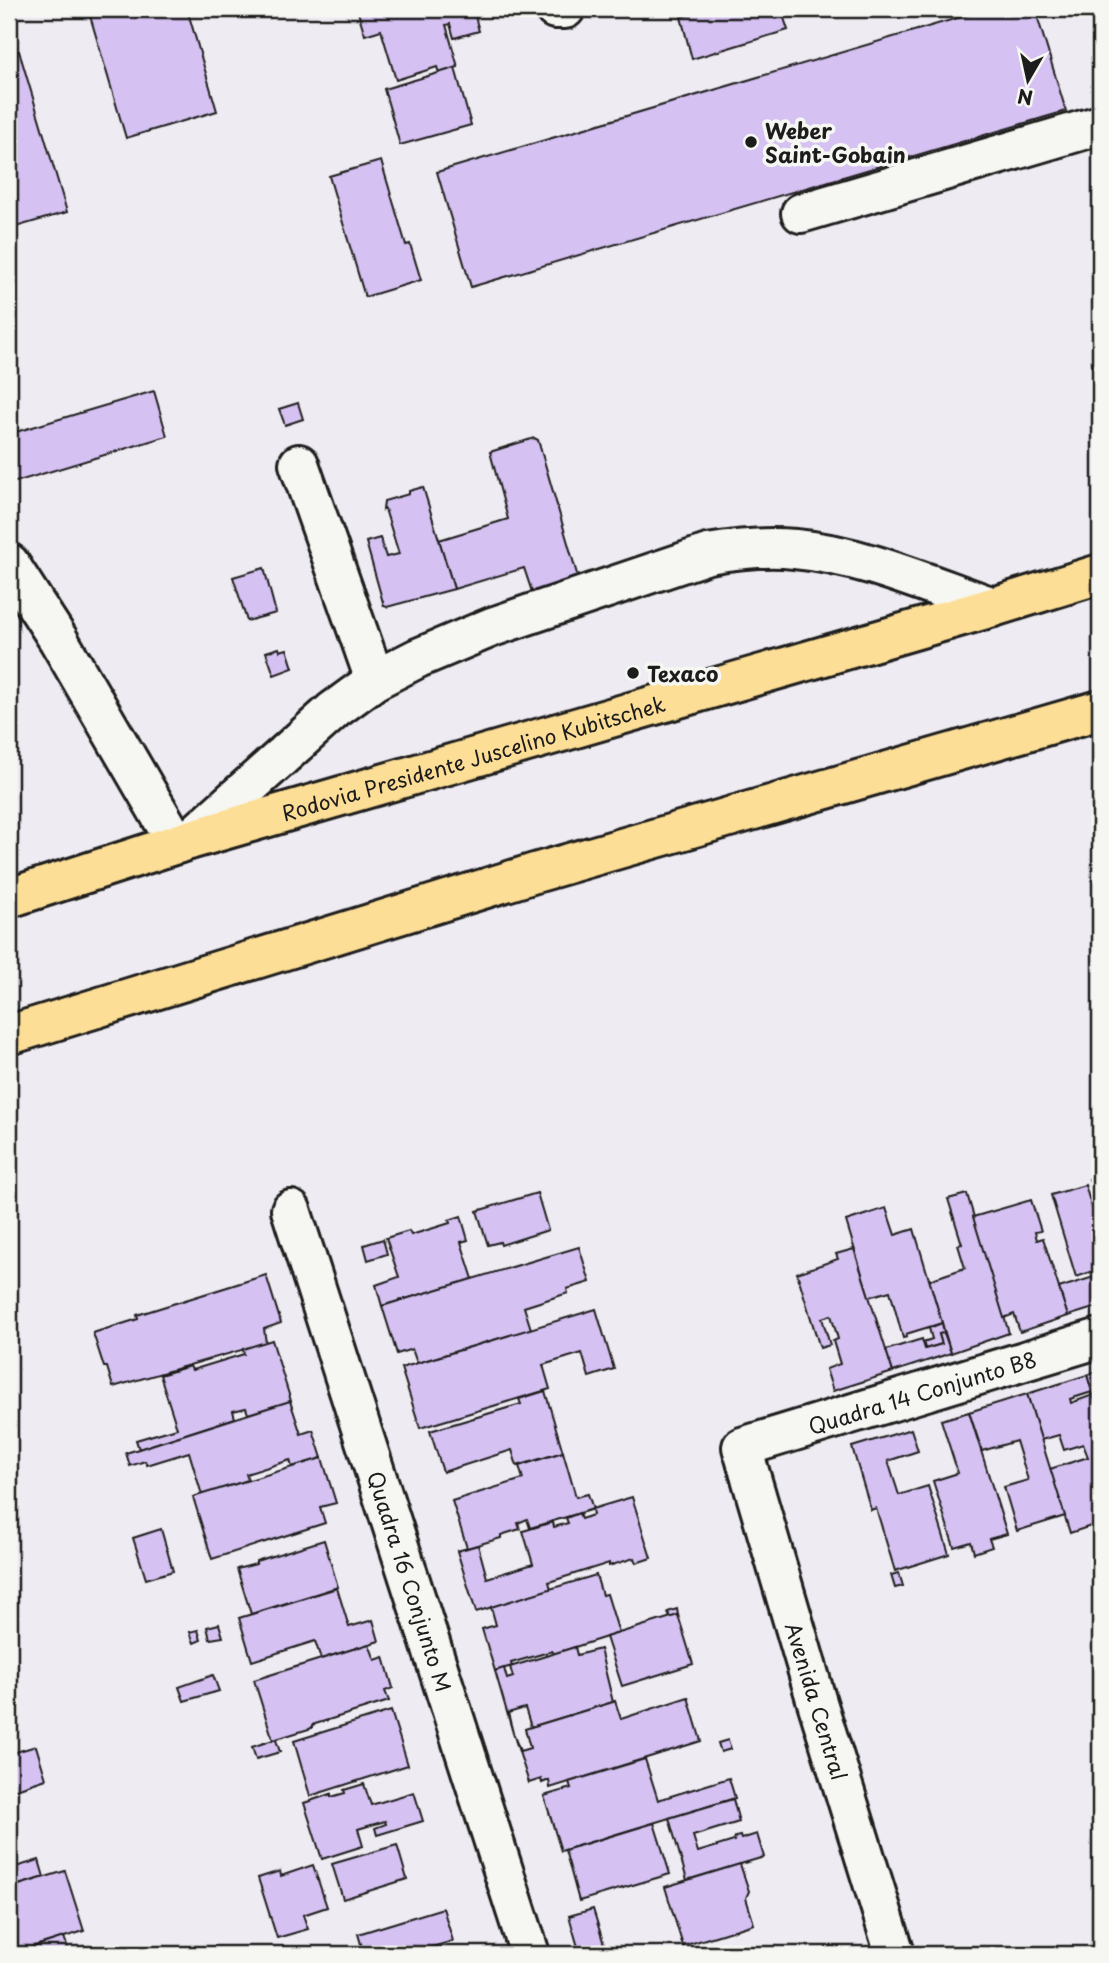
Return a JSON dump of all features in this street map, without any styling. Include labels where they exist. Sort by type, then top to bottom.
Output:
[{"type":"highway","name":"Rodovia Presidente Juscelino Kubitschek","points":[[9,898],[183,842],[993,607],[1100,573]]},
{"type":"highway","points":[[9,1035],[535,873],[1100,710]]},
{"type":"street","points":[[555,9],[565,9]]},
{"type":"street","points":[[801,213],[1100,125]]},
{"type":"street","points":[[299,464],[375,680]]},
{"type":"street","points":[[9,563],[183,842],[334,710],[375,680],[492,627],[708,554],[746,548],[796,549],[859,561],[993,607]]},
{"type":"street","name":"Quadra 16 Conjunto M","points":[[291,1210],[530,1954]]},
{"type":"street","name":"Quadra 14 Conjunto B8","points":[[742,1447],[1100,1338]]},
{"type":"street","name":"Avenida Central","points":[[742,1447],[895,1954]]},
{"type":"building","points":[[88,9],[187,9],[217,111],[126,138]]},
{"type":"building","points":[[357,9],[473,9],[479,31],[454,38],[450,24],[446,25],[458,67],[439,73],[437,67],[396,80],[381,30],[365,35]]},
{"type":"building","points":[[709,9],[781,9],[788,30],[692,59],[681,17]]},
{"type":"building","name":"Weber Saint-Gobain","points":[[988,9],[1035,9],[1066,111],[471,287],[437,172]]},
{"type":"building","points":[[19,51],[67,212],[9,229],[9,54]]},
{"type":"building","points":[[455,68],[471,125],[400,145],[384,89]]},
{"type":"building","points":[[381,161],[406,245],[410,244],[421,280],[365,297],[329,176]]},
{"type":"building","points":[[154,391],[167,436],[9,484],[9,434]]},
{"type":"building","points":[[298,403],[303,419],[285,425],[279,409]]},
{"type":"building","points":[[534,438],[538,440],[579,581],[533,595],[524,568],[454,589],[439,540],[508,519],[490,452]]},
{"type":"building","points":[[423,487],[454,589],[387,607],[384,606],[366,542],[380,538],[386,557],[399,554],[385,509],[383,510],[384,501]]},
{"type":"building","points":[[264,568],[276,613],[247,621],[233,577]]},
{"type":"building","points":[[279,648],[280,651],[287,649],[293,668],[274,675],[266,652]]},
{"type":"building","points":[[1100,1175],[1100,1214],[1089,1179]]},
{"type":"building","points":[[1085,1185],[1100,1235],[1100,1269],[1076,1277],[1051,1195]]},
{"type":"building","points":[[537,1193],[548,1230],[501,1245],[500,1242],[488,1245],[477,1211]]},
{"type":"building","points":[[967,1194],[1009,1333],[951,1353],[929,1280],[965,1268],[958,1245],[962,1244],[948,1199]]},
{"type":"building","points":[[1031,1200],[1041,1231],[1035,1232],[1037,1240],[1043,1238],[1068,1316],[1020,1332],[1014,1314],[1004,1318],[973,1217]]},
{"type":"building","points":[[886,1208],[895,1235],[914,1229],[942,1323],[906,1334],[907,1337],[903,1338],[890,1291],[869,1297],[846,1221]]},
{"type":"building","points":[[461,1216],[468,1240],[461,1242],[473,1279],[382,1306],[376,1285],[399,1277],[386,1238],[409,1231],[411,1235],[450,1223],[449,1220]]},
{"type":"building","points":[[383,1239],[387,1254],[368,1260],[364,1245]]},
{"type":"building","points":[[579,1247],[590,1282],[567,1289],[568,1293],[524,1307],[531,1329],[417,1363],[412,1349],[397,1354],[382,1306]]},
{"type":"building","points":[[854,1249],[893,1372],[833,1391],[826,1369],[840,1364],[833,1341],[838,1339],[831,1315],[822,1318],[830,1345],[820,1348],[797,1273],[838,1259],[836,1254]]},
{"type":"building","points":[[266,1275],[281,1323],[264,1329],[266,1343],[113,1387],[93,1333],[138,1319],[137,1315]]},
{"type":"building","points":[[1100,1275],[1100,1306],[1068,1316],[1059,1288]]},
{"type":"building","points":[[596,1309],[614,1369],[589,1377],[582,1353],[543,1365],[550,1389],[420,1428],[401,1368]]},
{"type":"building","points":[[942,1323],[944,1333],[939,1334],[942,1344],[925,1349],[923,1342],[932,1339],[929,1328]]},
{"type":"building","points":[[944,1333],[951,1353],[893,1372],[886,1350],[922,1339],[925,1349],[942,1344],[939,1334]]},
{"type":"building","points":[[272,1340],[291,1401],[248,1414],[246,1408],[233,1411],[235,1418],[139,1449],[136,1440],[177,1428],[160,1375],[190,1366],[192,1370],[244,1354],[243,1349]]},
{"type":"building","points":[[1100,1371],[1100,1399],[1095,1401],[1087,1375]]},
{"type":"building","points":[[1087,1375],[1092,1392],[1070,1399],[1071,1403],[1093,1395],[1100,1419],[1100,1523],[1070,1533],[1050,1469],[1088,1457],[1083,1444],[1064,1450],[1059,1435],[1041,1440],[1027,1394]]},
{"type":"building","points":[[545,1391],[563,1452],[517,1466],[512,1450],[443,1472],[430,1431],[521,1404],[519,1399]]},
{"type":"building","points":[[1027,1394],[1065,1516],[1017,1531],[1004,1487],[1028,1480],[1016,1441],[982,1451],[969,1412]]},
{"type":"building","points":[[290,1401],[301,1434],[313,1430],[322,1458],[292,1467],[290,1460],[246,1474],[248,1480],[202,1495],[189,1452],[147,1465],[145,1461],[130,1466],[126,1453]]},
{"type":"building","points":[[969,1412],[1007,1534],[989,1539],[992,1547],[974,1553],[971,1542],[954,1547],[933,1481],[958,1473],[941,1420]]},
{"type":"building","points":[[911,1429],[918,1451],[888,1461],[899,1495],[928,1486],[949,1554],[895,1571],[876,1508],[871,1510],[852,1447]]},
{"type":"building","points":[[563,1452],[576,1497],[588,1494],[593,1509],[530,1528],[527,1519],[518,1523],[520,1529],[467,1548],[452,1501],[523,1479],[519,1466]]},
{"type":"building","points":[[322,1458],[336,1503],[320,1507],[325,1523],[212,1559],[193,1497]]},
{"type":"building","points":[[632,1497],[651,1558],[636,1563],[634,1558],[609,1566],[609,1563],[549,1582],[551,1589],[476,1612],[457,1551],[478,1545],[487,1578],[533,1564],[523,1531],[553,1522],[554,1527],[568,1523],[566,1518],[579,1513],[581,1519],[593,1515],[592,1509]]},
{"type":"building","points":[[161,1529],[173,1571],[146,1579],[133,1538]]},
{"type":"building","points":[[324,1540],[338,1587],[251,1614],[237,1569]]},
{"type":"building","points":[[899,1573],[903,1586],[895,1588],[891,1575]]},
{"type":"building","points":[[596,1575],[602,1595],[607,1594],[619,1633],[553,1654],[552,1651],[511,1663],[512,1666],[495,1671],[482,1629],[496,1625],[491,1607]]},
{"type":"building","points":[[337,1588],[349,1627],[373,1620],[379,1641],[321,1659],[315,1641],[252,1661],[239,1618]]},
{"type":"building","points":[[677,1609],[678,1615],[670,1618],[668,1612]]},
{"type":"building","points":[[678,1615],[693,1664],[622,1686],[606,1637]]},
{"type":"building","points":[[219,1624],[223,1637],[210,1639],[207,1627]]},
{"type":"building","points":[[198,1630],[201,1640],[194,1643],[190,1632]]},
{"type":"building","points":[[369,1644],[375,1660],[384,1657],[393,1688],[385,1691],[389,1701],[273,1740],[254,1680]]},
{"type":"building","points":[[575,1647],[577,1655],[600,1649],[613,1702],[531,1727],[525,1708],[508,1713],[513,1733],[495,1671],[504,1668],[507,1679],[513,1677],[510,1667]]},
{"type":"building","points":[[213,1675],[219,1691],[184,1701],[179,1687]]},
{"type":"building","points":[[688,1697],[701,1741],[550,1788],[549,1780],[542,1783],[541,1779],[529,1783],[513,1733],[520,1751],[530,1748],[525,1729],[531,1727],[615,1701],[621,1719]]},
{"type":"building","points":[[391,1711],[408,1765],[310,1796],[294,1741]]},
{"type":"building","points":[[276,1740],[280,1752],[256,1759],[252,1747]]},
{"type":"building","points":[[728,1740],[731,1749],[721,1752],[718,1743]]},
{"type":"building","points":[[36,1746],[46,1779],[10,1791],[9,1754]]},
{"type":"building","points":[[645,1759],[658,1800],[729,1778],[735,1798],[561,1851],[544,1796],[571,1788],[569,1782]]},
{"type":"building","points":[[364,1784],[371,1805],[414,1792],[423,1821],[377,1835],[375,1828],[386,1824],[385,1821],[358,1829],[363,1846],[322,1859],[304,1803],[331,1794],[331,1797],[345,1793],[344,1790]]},
{"type":"building","points":[[733,1799],[739,1822],[693,1836],[698,1852],[734,1841],[735,1837],[740,1836],[741,1839],[757,1834],[764,1857],[687,1880],[669,1818]]},
{"type":"building","points":[[654,1823],[670,1874],[579,1901],[565,1850]]},
{"type":"building","points":[[397,1845],[407,1879],[343,1899],[332,1864]]},
{"type":"building","points":[[39,1860],[44,1877],[9,1888],[9,1869]]},
{"type":"building","points":[[740,1864],[749,1891],[746,1898],[754,1924],[683,1946],[665,1887]]},
{"type":"building","points":[[313,1865],[327,1907],[303,1915],[308,1929],[277,1938],[258,1878],[280,1871],[281,1876]]},
{"type":"building","points":[[65,1871],[84,1931],[9,1954],[9,1888]]},
{"type":"building","points":[[443,1908],[453,1941],[408,1954],[364,1954],[358,1934]]},
{"type":"building","points":[[593,1909],[607,1954],[580,1954],[569,1916]]},
{"type":"building","points":[[64,1937],[70,1954],[11,1954]]},
{"type":"place","name":"Weber Saint-Gobain","points":[[751,142]]},
{"type":"place","name":"Texaco","points":[[633,673]]}]
